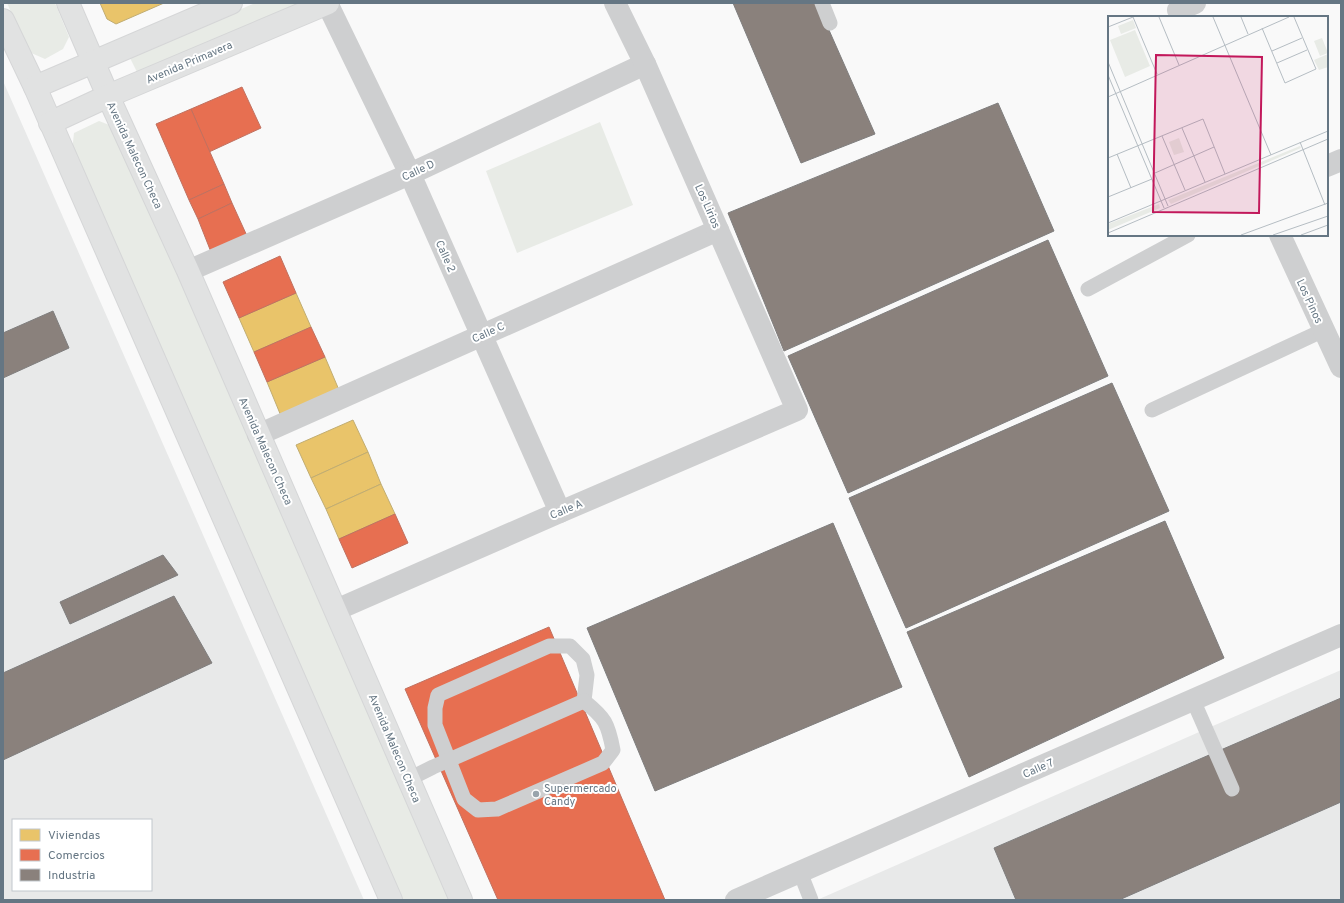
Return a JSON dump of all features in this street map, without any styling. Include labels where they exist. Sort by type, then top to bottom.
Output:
[{"type":"main road","name":"Avenida Malecon Checa","points":[[68,3],[108,96],[188,271],[461,900]]},
{"type":"main road","points":[[35,87],[232,3]]},
{"type":"main road","name":"Avenida Primavera","points":[[50,123],[108,96],[328,3]]},
{"type":"main road","points":[[3,20],[35,87],[391,900]]},
{"type":"street","name":"Calle 2","points":[[328,3],[410,174],[480,335],[560,512]]},
{"type":"street","name":"Los Lirios","points":[[615,3],[645,64],[797,410]]},
{"type":"street","name":"Calle D","points":[[188,271],[410,174],[645,64]]},
{"type":"street","points":[[1328,166],[1341,160]]},
{"type":"street","name":"Calle C","points":[[258,435],[718,230]]},
{"type":"street","name":"Los Pinos","points":[[1280,236],[1341,367]]},
{"type":"street","name":"Calle A","points":[[336,610],[797,410]]},
{"type":"street","name":"Calle 7","points":[[736,900],[1341,636]]},
{"type":"lane","points":[[822,3],[830,23]]},
{"type":"lane","points":[[1088,289],[1186,236]]},
{"type":"lane","points":[[1152,410],[1324,330]]},
{"type":"lane","points":[[549,646],[570,646],[583,659],[587,675],[584,701],[600,714],[610,731],[613,750],[603,763],[497,809],[478,810],[464,800],[435,725],[434,708],[438,695],[549,646]]},
{"type":"lane","points":[[1193,700],[1232,789]]},
{"type":"lane","points":[[409,780],[449,760],[584,701]]},
{"type":"lane","points":[[800,872],[811,900]]},
{"type":"shaded area","points":[[7,3],[55,3],[69,37],[63,49],[45,59],[29,52]]},
{"type":"shaded area","points":[[255,3],[303,3],[138,74],[130,58]]},
{"type":"shaded area","points":[[3,81],[364,900],[3,900]]},
{"type":"shaded area","points":[[99,121],[112,126],[272,488],[451,900],[403,900],[72,151],[74,133]]},
{"type":"shaded area","points":[[600,122],[633,205],[517,253],[486,171]]},
{"type":"shaded area","points":[[1341,670],[1341,900],[817,900],[1206,729]]},
{"type":"building: Viviendas","points":[[100,3],[164,3],[116,24],[107,19]]},
{"type":"building: Viviendas","points":[[296,293],[311,327],[254,352],[239,318]]},
{"type":"building: Viviendas","points":[[325,357],[339,390],[281,416],[267,382]]},
{"type":"building: Viviendas","points":[[353,420],[368,452],[311,478],[296,445]]},
{"type":"building: Viviendas","points":[[368,452],[381,484],[326,509],[311,478]]},
{"type":"building: Viviendas","points":[[381,484],[395,514],[339,539],[326,509]]},
{"type":"building: Comercios","points":[[242,87],[261,128],[209,152],[191,109]]},
{"type":"building: Comercios","points":[[191,109],[224,184],[189,200],[156,124]]},
{"type":"building: Comercios","points":[[224,184],[232,203],[198,219],[189,200]]},
{"type":"building: Comercios","points":[[232,203],[247,236],[211,252],[198,219]]},
{"type":"building: Comercios","points":[[280,256],[296,293],[239,318],[223,282]]},
{"type":"building: Comercios","points":[[311,327],[325,357],[267,382],[254,352]]},
{"type":"building: Comercios","points":[[395,514],[408,543],[352,568],[339,539]]},
{"type":"building: Comercios","name":"Supermercado Candy","points":[[549,627],[665,900],[498,900],[405,689]]},
{"type":"building: Industria","points":[[733,3],[817,3],[875,134],[801,163]]},
{"type":"building: Industria","points":[[998,103],[1054,231],[784,351],[728,213]]},
{"type":"building: Industria","points":[[1048,240],[1108,376],[848,493],[788,356]]},
{"type":"building: Industria","points":[[53,311],[69,348],[3,378],[3,333]]},
{"type":"building: Industria","points":[[1112,383],[1169,511],[906,628],[849,498]]},
{"type":"building: Industria","points":[[1165,521],[1224,658],[969,777],[907,632]]},
{"type":"building: Industria","points":[[833,523],[902,687],[655,791],[587,628]]},
{"type":"building: Industria","points":[[163,555],[178,575],[70,624],[60,602]]},
{"type":"building: Industria","points":[[174,596],[212,663],[3,760],[3,673]]},
{"type":"building: Industria","points":[[1341,698],[1341,802],[1119,900],[1016,900],[994,848]]},
{"type":"place","name":"Supermercado Candy","points":[[536,794]]}]
